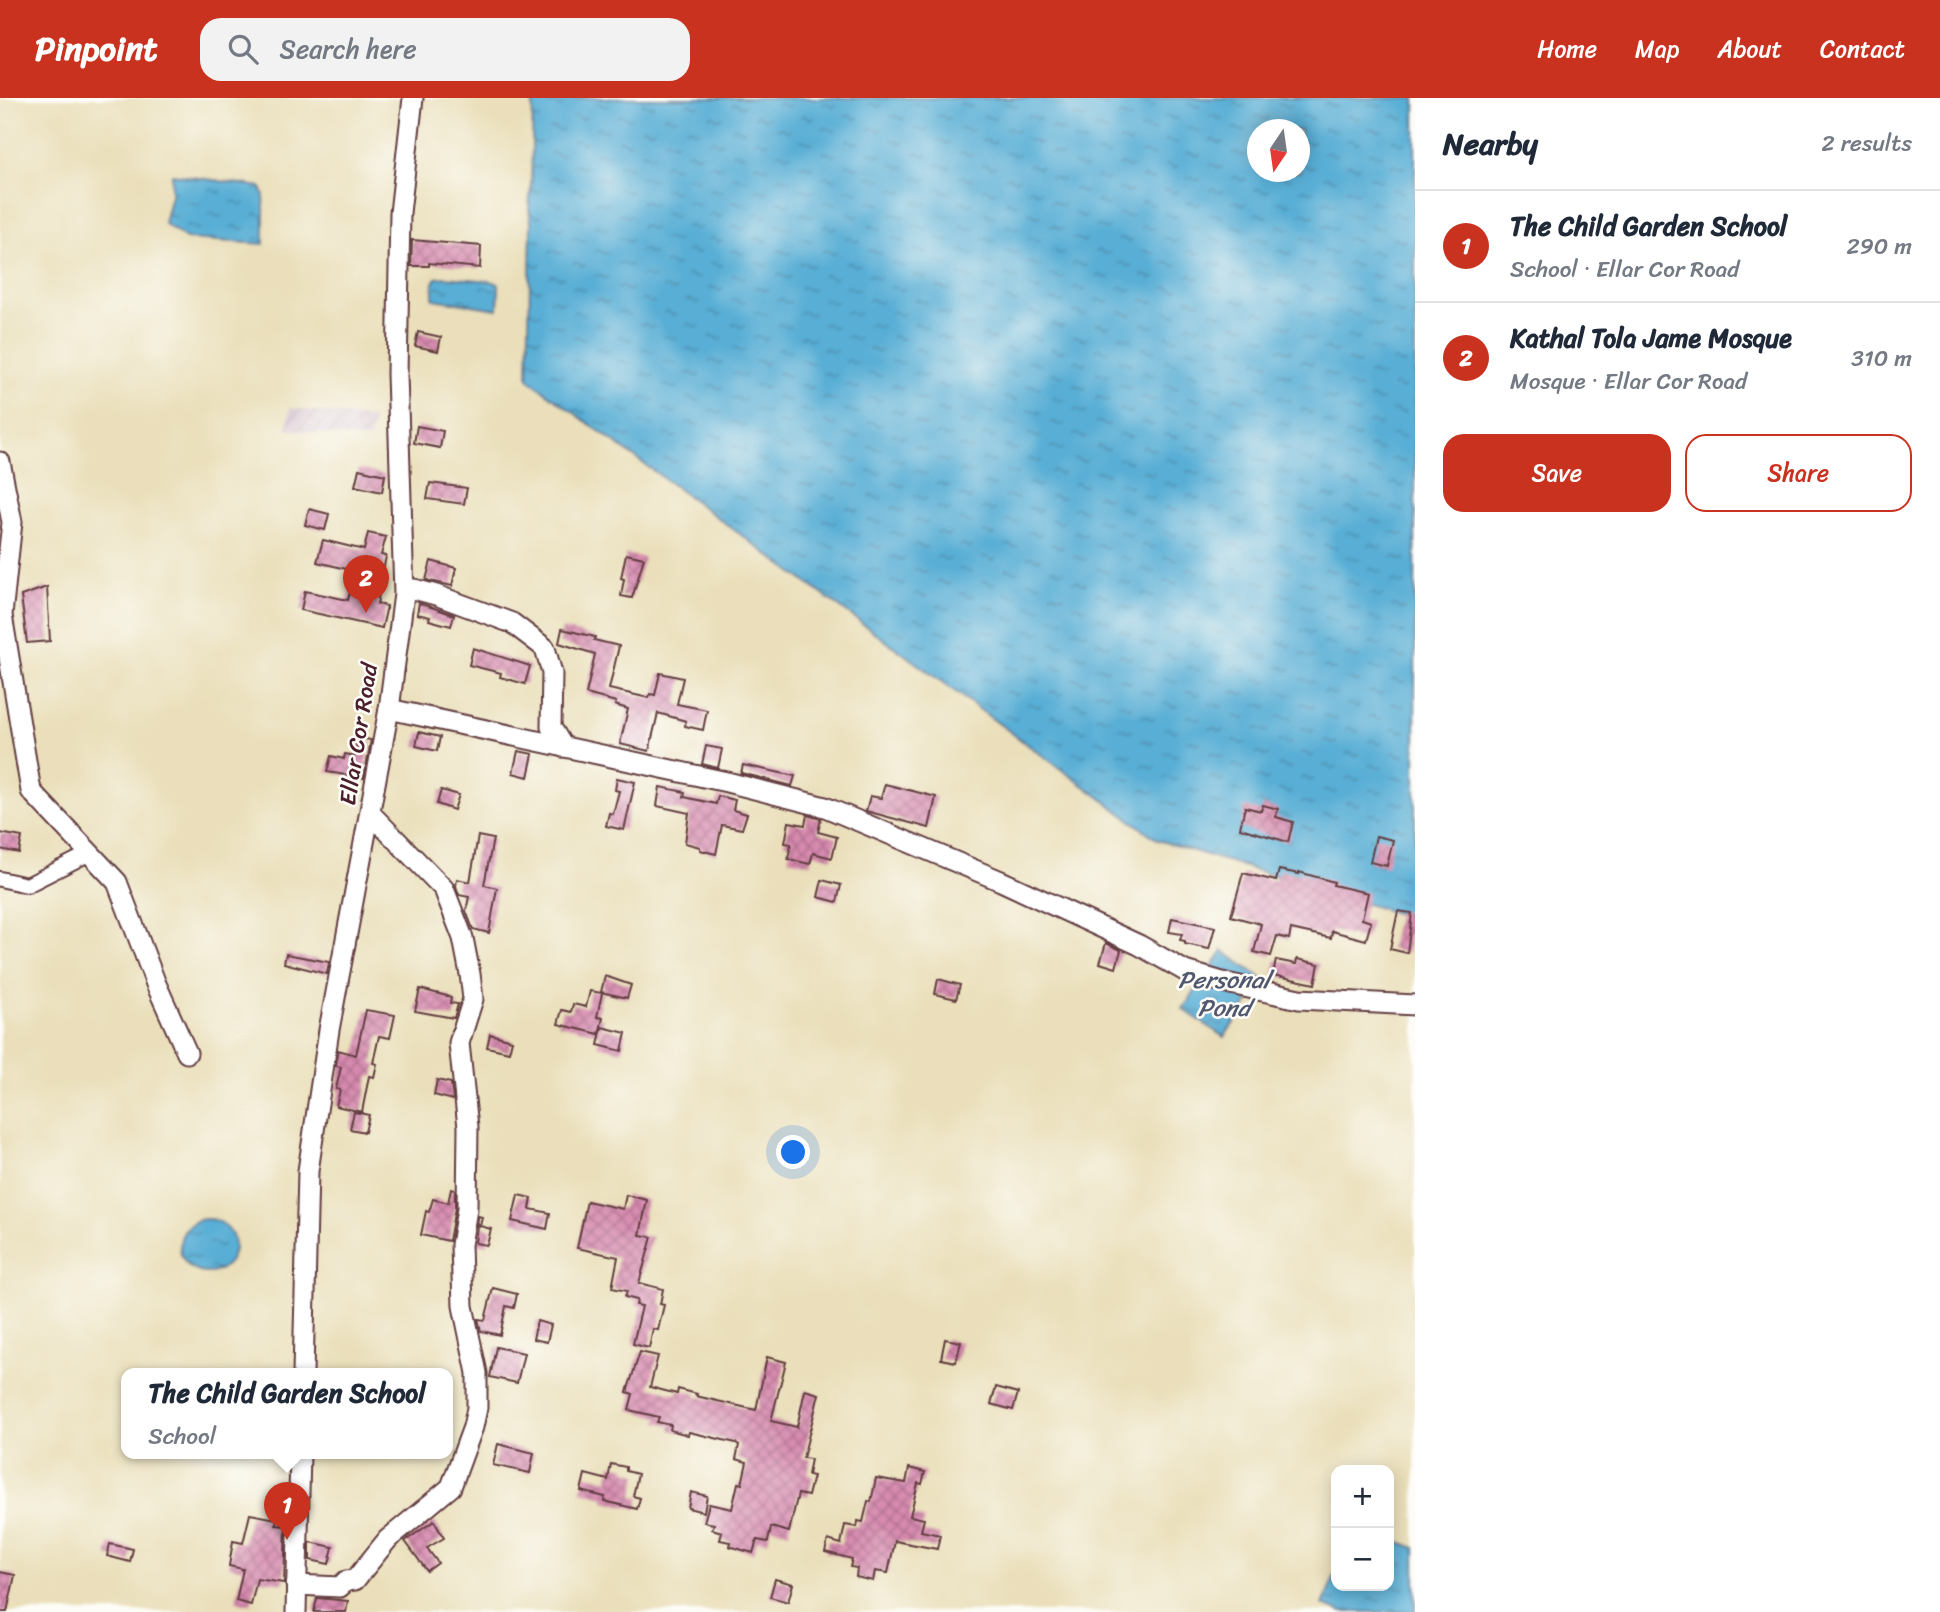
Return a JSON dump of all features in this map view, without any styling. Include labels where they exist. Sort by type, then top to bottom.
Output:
[{"type":"street","name":"Ellar Cor Road","points":[[303,1368],[308,1171],[329,1030],[389,709],[404,594],[397,374],[400,212],[413,98]]},
{"type":"street","points":[[0,462],[12,522],[2,615],[31,791],[117,882],[156,984],[187,1053]]},
{"type":"street","points":[[414,589],[512,623],[545,648],[552,673],[551,727],[563,747]]},
{"type":"street","points":[[389,709],[727,782],[825,807],[1001,881],[1139,945],[1185,971],[1226,983],[1298,999],[1415,1005]]},
{"type":"street","points":[[296,1585],[340,1587],[346,1581],[355,1580],[388,1539],[452,1487],[477,1408],[477,1373],[463,1306],[461,1245],[467,1209],[468,1127],[459,1043],[473,999],[470,974],[463,938],[444,889],[370,813]]},
{"type":"street","points":[[0,879],[27,885],[90,853]]},
{"type":"street","points":[[296,1612],[300,1459]]},
{"type":"shaded area","points":[[290,408],[373,419],[370,440],[287,429]]},
{"type":"water","points":[[533,98],[1415,98],[1415,919],[1158,840],[528,379]]},
{"type":"water","points":[[172,174],[261,187],[264,196],[264,244],[186,239],[164,223],[171,195]]},
{"type":"water","points":[[436,278],[499,284],[498,309],[433,299]]},
{"type":"water","name":"Personal Pond","points":[[1223,951],[1264,980],[1224,1037],[1183,1009]]},
{"type":"water","points":[[207,1219],[226,1227],[234,1246],[226,1265],[207,1273],[188,1265],[180,1246],[188,1227]]},
{"type":"water","points":[[1394,1540],[1415,1548],[1415,1612],[1341,1612],[1323,1605],[1331,1585],[1331,1591],[1394,1591]]},
{"type":"building","points":[[412,240],[481,246],[480,268],[429,263],[429,266],[411,266]]},
{"type":"building","points":[[418,332],[441,337],[438,351],[415,346]]},
{"type":"building","points":[[417,426],[443,431],[440,448],[414,443]]},
{"type":"building","points":[[359,469],[385,475],[382,492],[355,486]]},
{"type":"building","points":[[430,483],[467,488],[464,504],[427,499]]},
{"type":"building","points":[[309,509],[329,514],[325,530],[305,525]]},
{"type":"building","points":[[368,533],[386,537],[381,555],[386,556],[377,604],[387,606],[382,628],[301,610],[305,591],[348,600],[355,571],[317,562],[323,540],[364,550]]},
{"type":"building","points":[[626,554],[644,558],[632,598],[621,596],[624,579],[621,578]]},
{"type":"building","points":[[431,561],[456,568],[452,586],[426,580]]},
{"type":"building","points":[[47,587],[50,641],[27,643],[21,596]]},
{"type":"building","points":[[419,603],[454,615],[451,626],[417,614]]},
{"type":"building","points":[[562,629],[619,646],[609,689],[649,698],[650,694],[655,695],[660,673],[683,678],[677,704],[707,710],[703,730],[685,726],[686,721],[658,713],[649,751],[620,744],[628,709],[615,705],[616,702],[586,694],[595,654],[559,643]]},
{"type":"building","points":[[473,648],[530,666],[525,684],[500,677],[501,673],[469,665]]},
{"type":"building","points":[[419,732],[440,737],[437,751],[416,746]]},
{"type":"building","points":[[358,738],[371,740],[364,778],[327,772],[331,756],[344,759],[345,754],[355,756]]},
{"type":"building","points":[[706,746],[722,749],[718,768],[702,764]]},
{"type":"building","points":[[518,751],[533,754],[528,777],[513,773]]},
{"type":"building","points":[[743,765],[795,776],[792,786],[741,773]]},
{"type":"building","points":[[617,778],[635,782],[624,830],[606,826],[609,813],[613,814],[619,791],[615,790]]},
{"type":"building","points":[[885,784],[936,797],[929,828],[866,811],[870,796],[881,798]]},
{"type":"building","points":[[660,787],[685,792],[684,797],[716,804],[718,796],[735,800],[733,810],[747,814],[742,829],[722,825],[716,854],[685,843],[689,813],[657,806]]},
{"type":"building","points":[[441,790],[459,795],[454,810],[437,804]]},
{"type":"building","points":[[1263,805],[1278,809],[1276,817],[1293,822],[1288,842],[1240,828],[1245,807],[1261,811]]},
{"type":"building","points":[[807,815],[821,819],[818,832],[837,837],[832,858],[813,853],[810,864],[788,859],[791,844],[785,843],[789,822],[805,825]]},
{"type":"building","points":[[0,833],[22,837],[19,853],[0,849]]},
{"type":"building","points":[[478,836],[493,839],[484,885],[497,888],[489,933],[473,929],[466,911],[469,897],[459,895],[456,886],[457,879],[470,882]]},
{"type":"building","points":[[1376,836],[1393,840],[1387,866],[1370,862]]},
{"type":"building","points":[[1279,870],[1299,872],[1334,882],[1333,885],[1368,893],[1362,919],[1371,922],[1366,940],[1332,931],[1331,938],[1291,929],[1289,939],[1277,936],[1271,956],[1254,952],[1261,924],[1231,916],[1243,873],[1276,881]]},
{"type":"building","points":[[822,880],[841,885],[837,902],[818,897]]},
{"type":"building","points":[[1398,911],[1412,913],[1407,953],[1390,949]]},
{"type":"building","points":[[1172,918],[1215,927],[1209,949],[1185,944],[1185,941],[1180,940],[1182,934],[1169,932]]},
{"type":"building","points":[[1106,943],[1121,950],[1116,968],[1100,963]]},
{"type":"building","points":[[286,954],[329,962],[327,974],[284,963]]},
{"type":"building","points":[[1297,959],[1319,964],[1315,984],[1273,975],[1276,960],[1296,964]]},
{"type":"building","points":[[605,976],[631,985],[627,998],[601,992]]},
{"type":"building","points":[[938,979],[960,985],[956,999],[935,994]]},
{"type":"building","points":[[420,989],[451,997],[450,1003],[458,1004],[454,1018],[415,1011]]},
{"type":"building","points":[[590,991],[602,993],[597,1017],[603,1018],[599,1034],[558,1024],[562,1010],[571,1012],[573,1004],[586,1007]]},
{"type":"building","points":[[366,1010],[395,1015],[390,1038],[379,1036],[373,1063],[377,1064],[374,1077],[369,1076],[362,1112],[336,1106],[340,1090],[336,1089],[341,1067],[336,1066],[338,1050],[356,1055]]},
{"type":"building","points":[[602,1027],[626,1033],[622,1051],[598,1045]]},
{"type":"building","points":[[490,1034],[512,1040],[509,1052],[487,1047]]},
{"type":"building","points":[[437,1080],[451,1083],[453,1100],[434,1095]]},
{"type":"building","points":[[354,1112],[369,1115],[365,1132],[350,1129]]},
{"type":"building","points":[[451,1189],[455,1190],[455,1208],[449,1241],[421,1235],[426,1211],[429,1212],[433,1199],[448,1203]]},
{"type":"building","points":[[518,1195],[532,1198],[530,1209],[550,1213],[547,1229],[512,1221]]},
{"type":"building","points":[[626,1195],[647,1200],[640,1235],[652,1237],[639,1283],[663,1289],[660,1304],[664,1305],[658,1330],[653,1329],[649,1348],[633,1344],[642,1306],[636,1305],[637,1300],[625,1297],[627,1291],[612,1288],[618,1257],[577,1248],[587,1201],[623,1209]]},
{"type":"building","points":[[478,1216],[482,1217],[480,1226],[491,1229],[487,1245],[475,1243]]},
{"type":"building","points":[[493,1288],[517,1294],[514,1308],[506,1306],[500,1335],[481,1331],[478,1319],[485,1320]]},
{"type":"building","points":[[537,1321],[551,1325],[547,1342],[533,1339]]},
{"type":"building","points":[[945,1339],[961,1342],[956,1362],[941,1359]]},
{"type":"building","points":[[496,1347],[524,1353],[517,1383],[490,1377]]},
{"type":"building","points":[[640,1352],[658,1356],[650,1387],[677,1394],[678,1389],[756,1410],[767,1357],[786,1362],[771,1421],[797,1427],[805,1390],[819,1394],[803,1458],[811,1459],[808,1475],[813,1476],[808,1496],[798,1494],[789,1532],[771,1527],[768,1542],[757,1540],[753,1553],[729,1546],[730,1542],[720,1540],[722,1532],[712,1529],[714,1524],[704,1522],[709,1504],[732,1509],[738,1483],[742,1484],[747,1462],[736,1459],[739,1445],[736,1443],[670,1430],[671,1425],[657,1422],[659,1417],[629,1410],[633,1394],[627,1392]]},
{"type":"building","points":[[996,1387],[1018,1393],[1013,1410],[991,1404]]},
{"type":"building","points":[[498,1444],[534,1453],[530,1473],[493,1465]]},
{"type":"building","points":[[611,1464],[626,1467],[626,1471],[638,1474],[633,1496],[640,1498],[637,1509],[604,1501],[605,1497],[581,1491],[585,1474],[608,1480]]},
{"type":"building","points":[[909,1468],[925,1472],[922,1484],[918,1483],[910,1516],[924,1519],[921,1531],[940,1535],[937,1549],[895,1541],[888,1573],[875,1571],[873,1581],[856,1577],[857,1568],[850,1567],[852,1559],[825,1552],[828,1540],[841,1544],[845,1525],[857,1527],[858,1521],[863,1522],[876,1478],[906,1483]]},
{"type":"building","points":[[691,1492],[707,1496],[704,1512],[688,1508]]},
{"type":"building","points":[[250,1514],[277,1519],[276,1525],[286,1526],[284,1583],[257,1579],[251,1605],[236,1601],[243,1569],[229,1566],[233,1541],[243,1543]]},
{"type":"building","points":[[434,1521],[444,1538],[427,1548],[438,1563],[427,1571],[405,1541]]},
{"type":"building","points":[[310,1542],[333,1547],[329,1564],[310,1560]]},
{"type":"building","points":[[110,1544],[133,1549],[130,1562],[107,1556]]},
{"type":"building","points":[[0,1572],[15,1575],[7,1612],[0,1612]]},
{"type":"building","points":[[775,1579],[793,1584],[788,1602],[770,1597]]},
{"type":"building","points":[[317,1598],[348,1601],[346,1612],[314,1612]]},
{"type":"place","name":"Kathal Tola Jame Mosque","points":[[366,613]]},
{"type":"place","name":"The Child Garden School","points":[[287,1540]]}]
